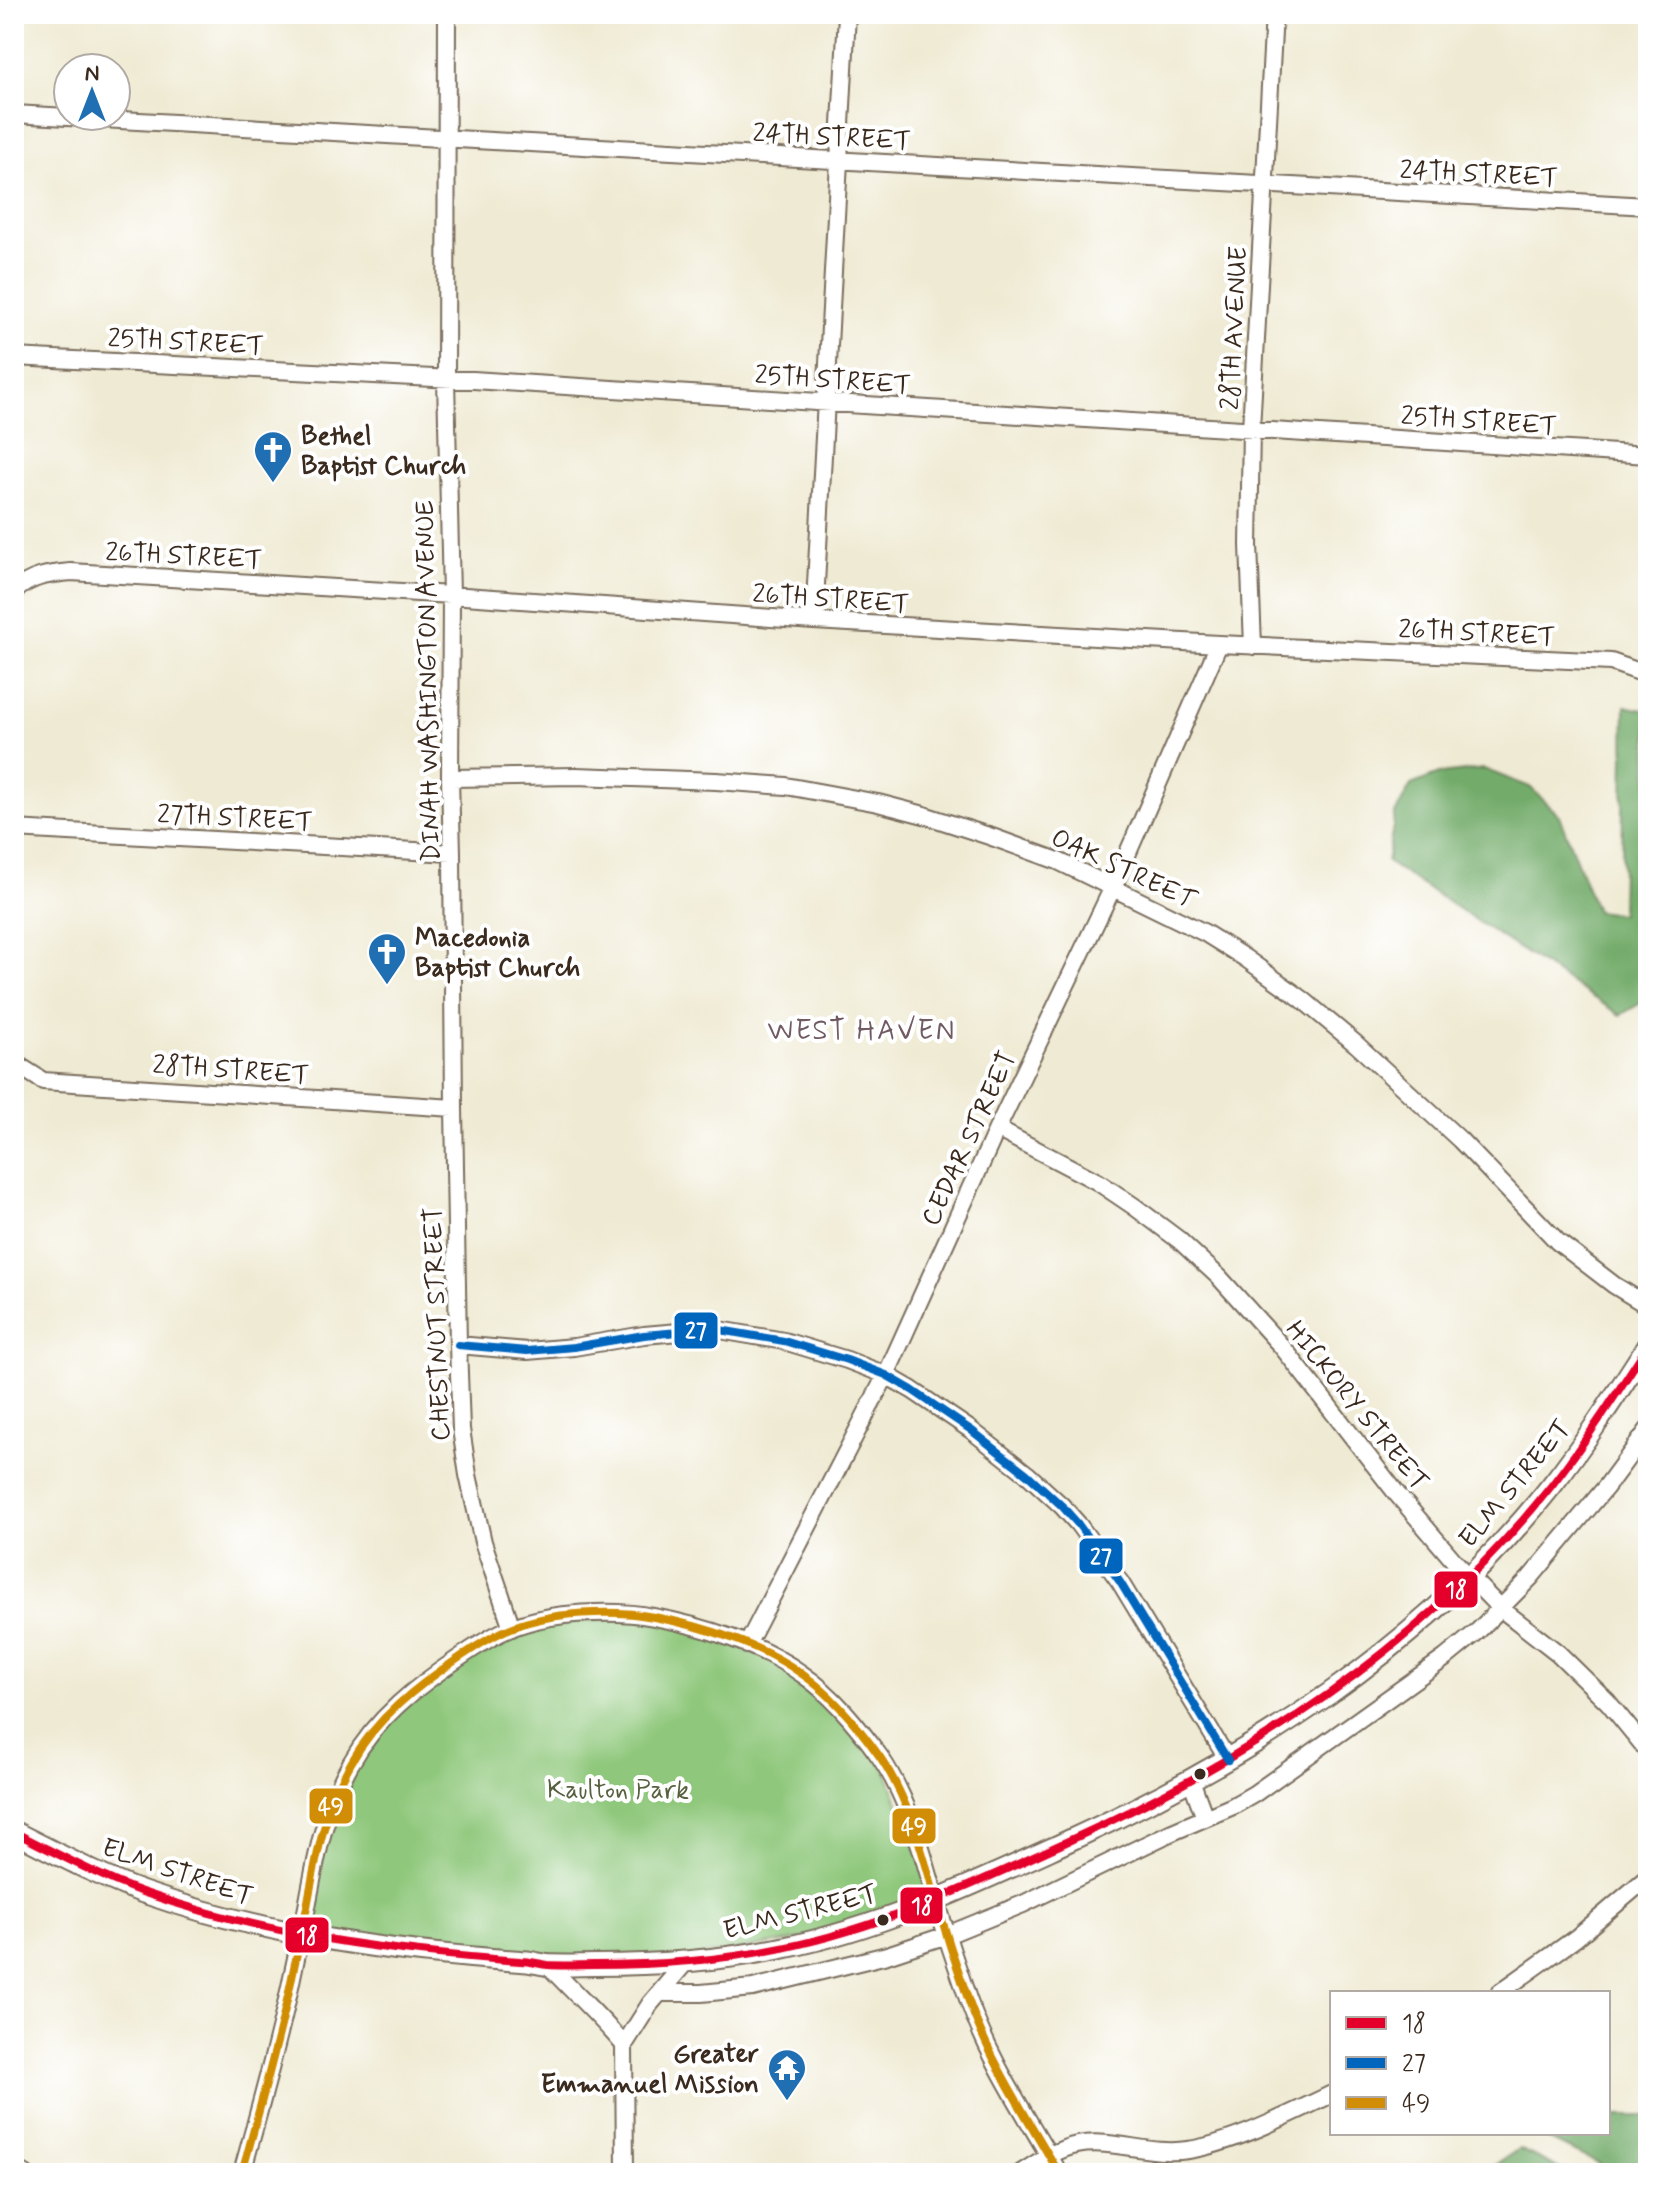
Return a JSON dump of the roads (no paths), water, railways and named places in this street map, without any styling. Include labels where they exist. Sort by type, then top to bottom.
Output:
[{"type":"street","name":"DINAH WASHINGTON AVENUE","points":[[447,14],[446,379],[451,595],[454,1108]]},
{"type":"street","points":[[814,621],[847,14]]},
{"type":"street","name":"28TH AVENUE","points":[[1253,646],[1249,545],[1251,429],[1274,14]]},
{"type":"street","name":"24TH STREET","points":[[14,114],[1648,206]]},
{"type":"street","name":"25TH STREET","points":[[14,357],[446,379],[1648,455]]},
{"type":"street","name":"26TH STREET","points":[[14,592],[23,583],[47,574],[71,572],[814,621],[1253,646],[1611,662],[1648,675]]},
{"type":"street","name":"CEDAR STREET","points":[[747,1645],[886,1375],[997,1129],[1113,887],[1219,644]]},
{"type":"street","name":"OAK STREET","points":[[450,778],[576,776],[786,786],[924,815],[1058,861],[1205,933],[1302,999],[1460,1140],[1558,1242],[1614,1285],[1648,1306]]},
{"type":"street","name":"27TH STREET","points":[[14,829],[452,853]]},
{"type":"street","name":"28TH STREET","points":[[14,1058],[21,1067],[43,1081],[454,1108]]},
{"type":"street","name":"CHESTNUT STREET","points":[[454,1108],[461,1429],[483,1542],[512,1628]]},
{"type":"street","name":"HICKORY STREET","points":[[997,1129],[1098,1182],[1179,1240],[1219,1277],[1284,1349],[1397,1494],[1469,1576],[1500,1608],[1558,1653],[1608,1702],[1648,1751]]},
{"type":"street","points":[[458,1345],[527,1351],[714,1329],[784,1341],[886,1375],[971,1430],[1027,1474],[1078,1524],[1120,1582],[1228,1760]]},
{"type":"street","name":"ELM STREET","points":[[14,1832],[138,1890],[205,1912],[300,1935],[427,1954],[548,1965],[684,1964],[783,1948],[850,1931],[936,1901],[1131,1813],[1253,1745],[1368,1666],[1422,1621],[1521,1522],[1593,1430],[1648,1345]]},
{"type":"street","points":[[661,1993],[753,1988],[887,1955],[1023,1904],[1233,1806],[1445,1658],[1478,1631],[1530,1578],[1606,1487],[1648,1430]]},
{"type":"street","points":[[242,2173],[290,1984],[319,1845],[333,1801],[353,1759],[381,1723],[413,1691],[472,1649],[512,1628],[535,1621],[578,1614],[624,1613],[670,1620],[747,1645],[781,1661],[819,1687],[852,1720],[881,1758],[911,1821],[968,2001],[985,2043],[1007,2087],[1059,2173]]},
{"type":"street","points":[[1191,1780],[1205,1818]]},
{"type":"street","points":[[1502,1991],[1576,1938],[1648,1877]]},
{"type":"street","points":[[625,2173],[624,2045],[650,2004],[684,1964]]},
{"type":"street","points":[[548,1965],[584,2004],[603,2019],[624,2045]]},
{"type":"street","points":[[1021,2173],[1075,2145],[1098,2143],[1165,2152],[1189,2150],[1234,2137],[1330,2095]]},
{"type":"street","points":[[14,2169],[24,2173]]},
{"type":"place","name":"Bethel Baptist Church","points":[[273,484]]},
{"type":"place","name":"Macedonia Baptist Church","points":[[387,986]]},
{"type":"place","name":"Greater Emmanuel Mission","points":[[787,2102]]},
{"type":"district","name":"WEST HAVEN","points":[[862,1029]]},
{"type":"park label","name":"Kaulton Park","points":[[618,1789]]}]
